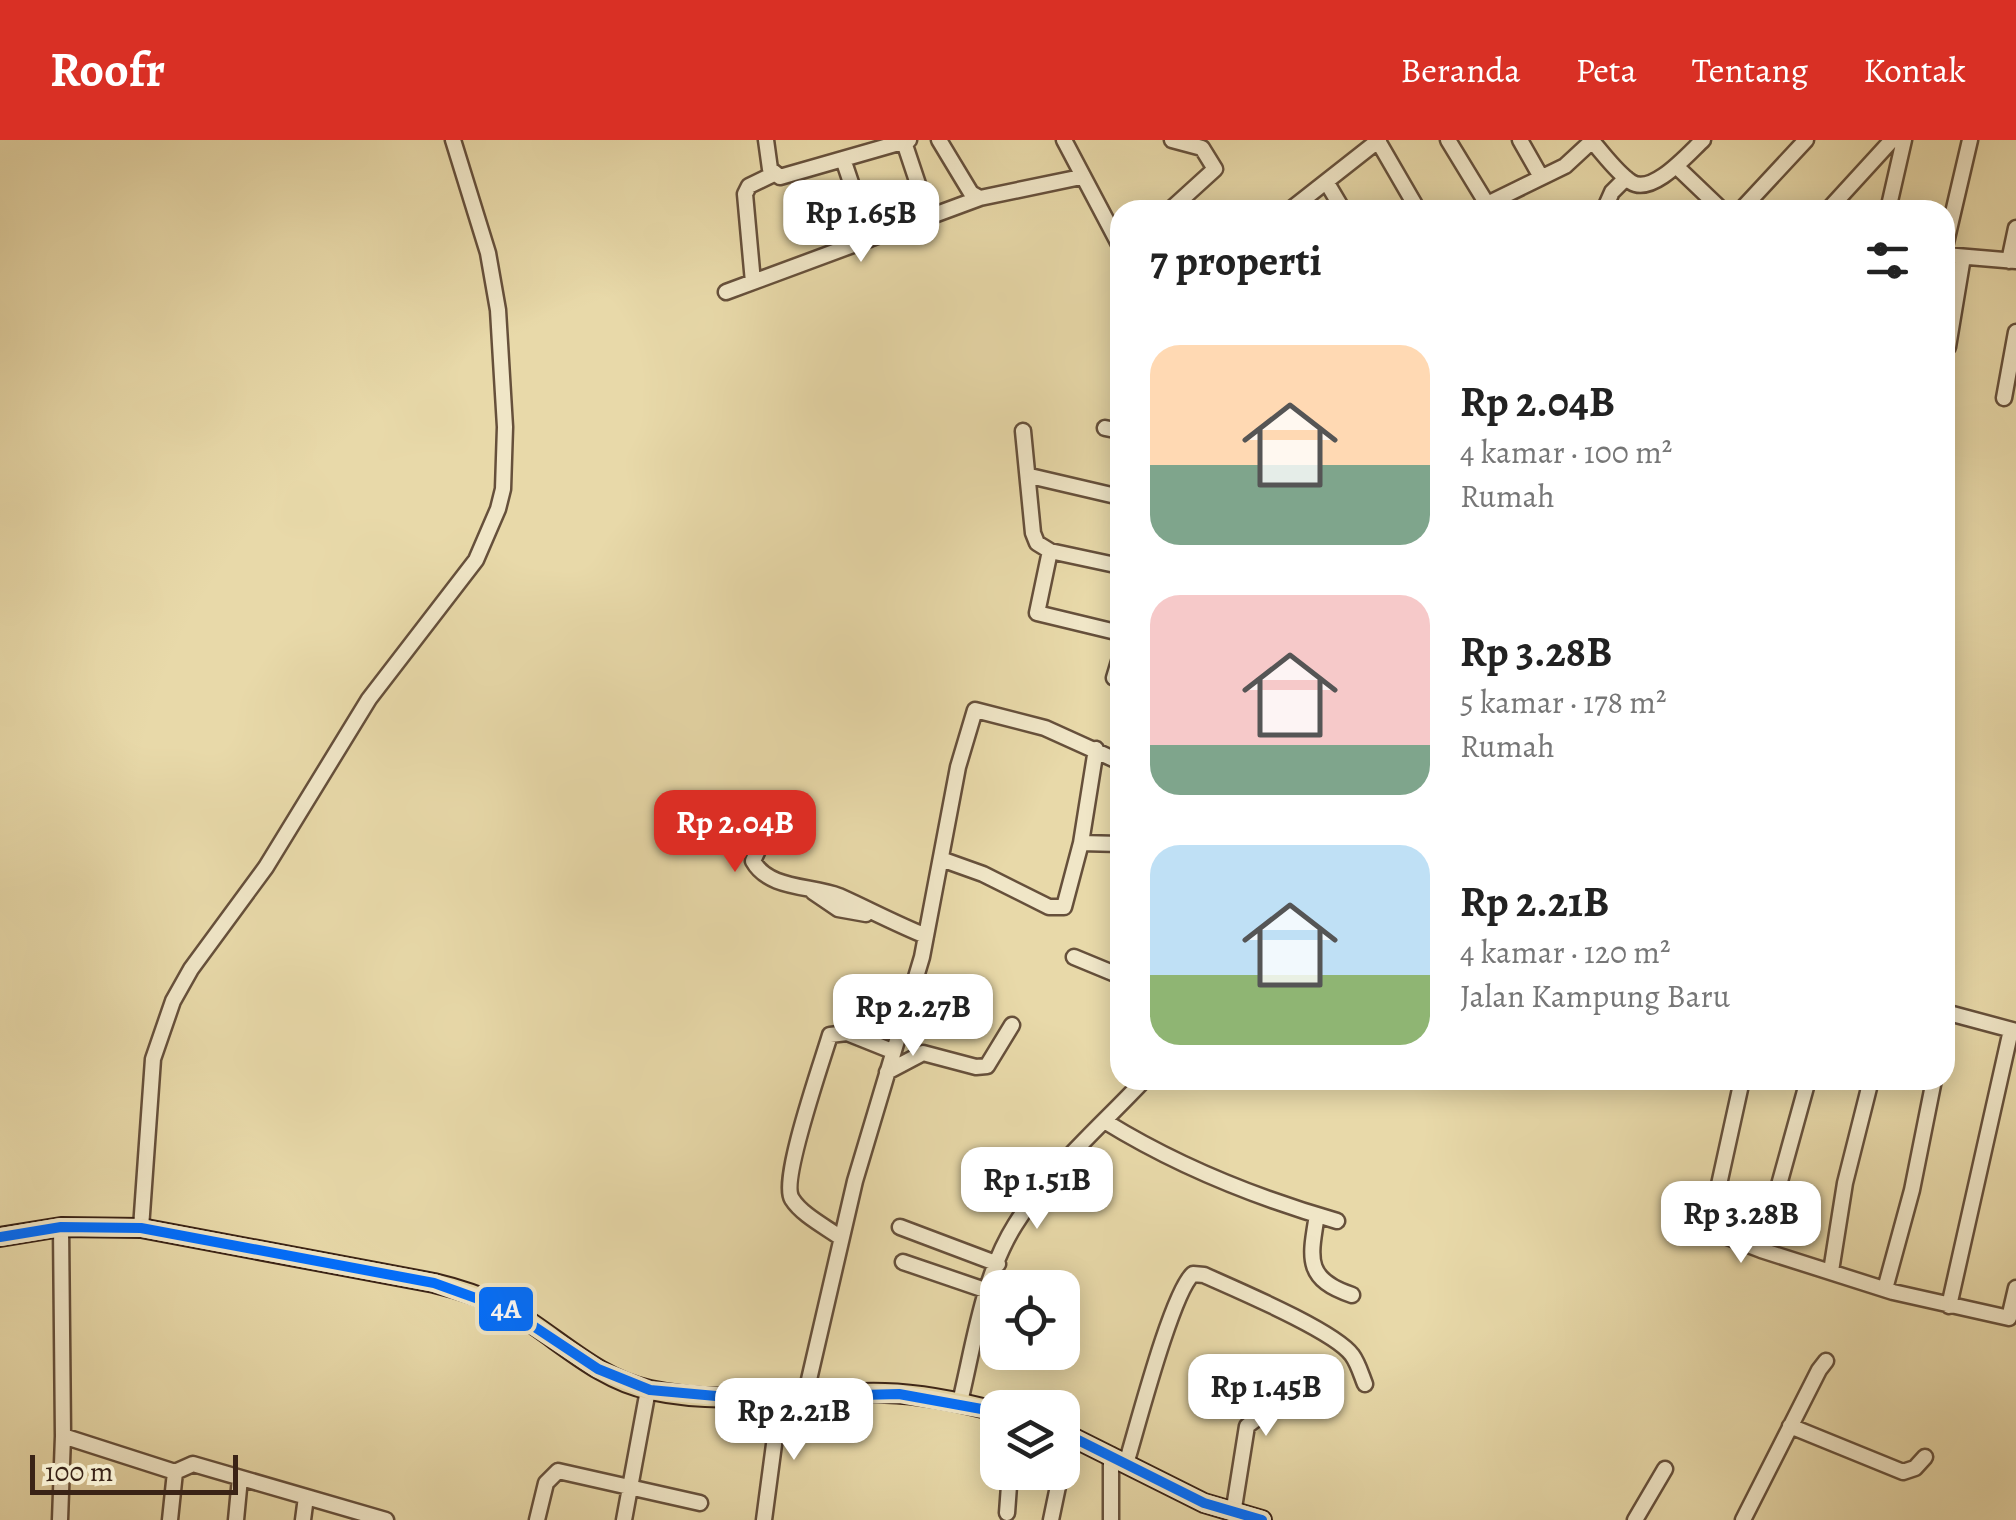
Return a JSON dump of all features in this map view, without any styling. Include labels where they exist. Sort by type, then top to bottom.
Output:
[{"type":"main road","points":[[0,1237],[61,1227],[141,1228],[464,1290],[522,1317],[602,1370],[648,1390],[704,1398],[780,1399],[885,1393],[980,1407]]},
{"type":"main road","points":[[1080,1440],[1185,1495],[1262,1520]]},
{"type":"street","points":[[141,1228],[153,1059],[172,1001],[276,852],[369,699],[476,560],[498,509],[505,427],[498,310],[488,253],[452,140]]},
{"type":"street","points":[[766,140],[774,174]]},
{"type":"street","points":[[939,140],[971,193],[980,198]]},
{"type":"street","points":[[1064,140],[1110,225]]},
{"type":"street","points":[[1172,140],[1197,145],[1215,169],[1181,200]]},
{"type":"street","points":[[1304,200],[1379,140],[1412,200]]},
{"type":"street","points":[[1448,140],[1478,200]]},
{"type":"street","points":[[1520,140],[1542,177]]},
{"type":"street","points":[[1495,200],[1565,166],[1598,142],[1626,178],[1640,186],[1648,185],[1704,140]]},
{"type":"street","points":[[1750,200],[1806,140]]},
{"type":"street","points":[[1837,200],[1892,140]]},
{"type":"street","points":[[1890,200],[1904,140]]},
{"type":"street","points":[[1955,204],[1970,140]]},
{"type":"street","points":[[752,282],[745,194],[749,186],[774,174],[785,176],[907,141],[918,184]]},
{"type":"street","points":[[843,159],[870,239]]},
{"type":"street","points":[[1676,166],[1712,200]]},
{"type":"street","points":[[726,292],[980,198],[1082,177]]},
{"type":"street","points":[[1608,200],[1626,178]]},
{"type":"street","points":[[1327,184],[1337,200]]},
{"type":"street","points":[[1955,256],[2012,261],[2016,228]]},
{"type":"street","points":[[1955,305],[1963,257]]},
{"type":"street","points":[[2004,398],[2016,332]]},
{"type":"street","points":[[1023,431],[1037,542],[1050,551],[1110,564]]},
{"type":"street","points":[[1030,476],[1110,495]]},
{"type":"street","points":[[1050,551],[1037,612],[1110,630]]},
{"type":"street","points":[[805,1398],[840,1238],[926,936],[958,767],[975,710],[1045,728],[1110,757]]},
{"type":"street","points":[[941,859],[983,874],[1058,910],[1068,901],[1096,749]]},
{"type":"street","points":[[776,811],[754,852],[754,864],[769,876],[813,892],[835,894],[926,936]]},
{"type":"street","points":[[1081,843],[1110,844]]},
{"type":"street","points":[[1074,956],[1110,972]]},
{"type":"street","points":[[1950,1306],[2014,1031],[1955,1014]]},
{"type":"street","points":[[900,1028],[923,1053],[984,1067],[1012,1024]]},
{"type":"street","points":[[840,1238],[792,1200],[789,1183],[793,1160],[830,1035],[847,1033],[892,1052]]},
{"type":"street","points":[[887,1072],[923,1053]]},
{"type":"street","points":[[996,1270],[1024,1212],[1135,1090]]},
{"type":"street","points":[[1740,1090],[1709,1230],[1884,1289],[2010,1318],[2016,1288]]},
{"type":"street","points":[[1761,1250],[1805,1090]]},
{"type":"street","points":[[1831,1271],[1845,1183],[1868,1090]]},
{"type":"street","points":[[1884,1289],[1912,1190],[1932,1090]]},
{"type":"street","points":[[1106,1122],[1221,1184],[1337,1221]]},
{"type":"street","points":[[1317,1215],[1311,1247],[1314,1271],[1330,1286],[1352,1295]]},
{"type":"street","points":[[60,1520],[61,1227]]},
{"type":"street","points":[[900,1227],[998,1264]]},
{"type":"street","points":[[903,1262],[980,1289]]},
{"type":"street","points":[[1111,1520],[1119,1460],[1185,1282],[1193,1274],[1204,1275],[1272,1306],[1337,1342],[1352,1354],[1365,1384]]},
{"type":"street","points":[[960,1402],[980,1323]]},
{"type":"street","points":[[1743,1520],[1826,1361]]},
{"type":"street","points":[[1234,1514],[1247,1426],[1275,1405],[1275,1376]]},
{"type":"street","points":[[624,1520],[648,1390]]},
{"type":"street","points":[[764,1520],[780,1399]]},
{"type":"street","points":[[1790,1426],[1902,1472],[1915,1468],[1925,1457]]},
{"type":"street","points":[[63,1436],[175,1472],[193,1464],[363,1517],[386,1520]]},
{"type":"street","points":[[1635,1520],[1664,1469]]},
{"type":"street","points":[[170,1520],[175,1472]]},
{"type":"street","points":[[538,1520],[546,1483],[556,1472],[632,1485],[700,1503]]},
{"type":"street","points":[[236,1520],[240,1478]]},
{"type":"street","points":[[1007,1513],[1009,1490]]},
{"type":"street","points":[[1052,1520],[1058,1490]]},
{"type":"street","points":[[304,1520],[306,1497]]},
{"type":"transit line","name":"4A","points":[[0,1237],[61,1227],[141,1228],[434,1283],[509,1310],[598,1369],[650,1390],[738,1398],[899,1394],[980,1409]]},
{"type":"transit line","name":"4A","points":[[1080,1441],[1204,1503],[1262,1520]]}]
